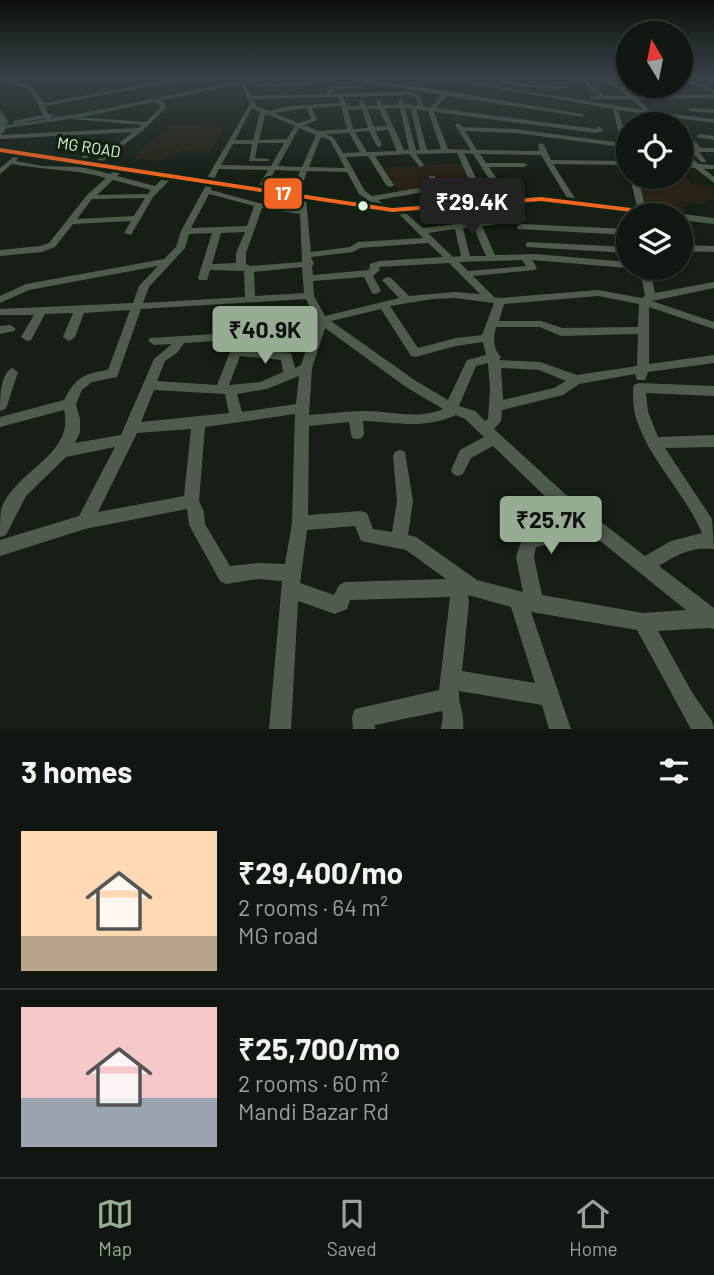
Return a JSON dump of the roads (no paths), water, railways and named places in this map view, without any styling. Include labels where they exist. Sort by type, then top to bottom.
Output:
[{"type":"highway","points":[[0,112],[4,121],[1,135]]},
{"type":"main road","name":"MG ROAD","points":[[1,135],[45,115],[64,118],[96,110]]},
{"type":"main road","name":"MG ROAD","points":[[0,152],[113,174],[168,178]]},
{"type":"main road","name":"MG ROAD","points":[[17,157],[97,163],[168,178],[207,190],[301,203],[385,210],[509,202],[575,203],[616,209]]},
{"type":"main road","name":"MG ROAD","points":[[207,190],[260,191],[301,203],[353,204],[403,213],[509,202]]},
{"type":"main road","points":[[693,220],[714,223]]},
{"type":"street","points":[[30,138],[45,115],[44,110]]},
{"type":"street","points":[[20,114],[45,115],[61,110]]},
{"type":"street","points":[[15,122],[65,110]]},
{"type":"street","points":[[97,163],[148,124],[161,110]]},
{"type":"street","points":[[0,422],[69,404],[83,380],[113,374],[144,286],[171,261],[180,248],[246,110]]},
{"type":"street","points":[[262,110],[320,133],[335,142],[362,192],[385,210]]},
{"type":"street","points":[[264,112],[279,110]]},
{"type":"street","points":[[260,191],[298,125],[314,120],[310,110]]},
{"type":"street","points":[[345,110],[350,130],[390,185]]},
{"type":"street","points":[[365,110],[370,120],[370,129],[379,145]]},
{"type":"street","points":[[382,110],[401,152]]},
{"type":"street","points":[[405,110],[412,152],[420,165]]},
{"type":"street","points":[[414,110],[424,152]]},
{"type":"street","points":[[431,110],[565,128],[599,131],[599,128]]},
{"type":"street","points":[[431,110],[446,163]]},
{"type":"street","points":[[456,113],[460,110]]},
{"type":"street","points":[[489,117],[494,110]]},
{"type":"street","points":[[536,110],[582,117]]},
{"type":"street","points":[[524,122],[536,110]]},
{"type":"street","points":[[582,110],[582,117]]},
{"type":"street","points":[[251,160],[253,142],[264,112]]},
{"type":"street","points":[[456,113],[460,129],[521,222],[529,245],[531,268],[466,274]]},
{"type":"street","points":[[553,126],[565,114]]},
{"type":"street","points":[[475,115],[481,129]]},
{"type":"street","points":[[575,203],[541,147],[550,136],[582,117]]},
{"type":"street","points":[[64,118],[148,124]]},
{"type":"street","points":[[494,152],[498,118]]},
{"type":"street","points":[[693,118],[714,122]]},
{"type":"street","points":[[693,119],[714,122]]},
{"type":"street","points":[[97,132],[106,121]]},
{"type":"street","points":[[336,122],[349,121]]},
{"type":"street","points":[[320,133],[390,128]]},
{"type":"street","points":[[460,129],[516,131],[583,139],[616,147]]},
{"type":"street","points":[[30,138],[140,130]]},
{"type":"street","points":[[516,131],[518,152]]},
{"type":"street","points":[[320,133],[304,167],[301,203],[308,259],[309,296],[320,325],[453,409],[470,415],[515,460],[712,619]]},
{"type":"street","points":[[1,135],[71,138]]},
{"type":"street","points":[[699,136],[714,138]]},
{"type":"street","points":[[360,146],[379,145],[410,137],[440,137]]},
{"type":"street","points":[[578,152],[583,139]]},
{"type":"street","points":[[232,142],[290,141]]},
{"type":"street","points":[[316,142],[335,142]]},
{"type":"street","points":[[693,144],[699,150]]},
{"type":"street","points":[[80,161],[99,145]]},
{"type":"street","points":[[609,150],[616,150]]},
{"type":"street","points":[[693,154],[699,150],[714,150]]},
{"type":"street","points":[[459,152],[475,184]]},
{"type":"street","points":[[220,163],[272,170],[304,167],[367,153],[543,153]]},
{"type":"street","points":[[0,171],[17,157]]},
{"type":"street","points":[[693,158],[714,161]]},
{"type":"street","points":[[693,159],[714,167]]},
{"type":"street","points":[[220,163],[277,161]]},
{"type":"street","points":[[693,161],[714,181]]},
{"type":"street","points":[[551,162],[616,163]]},
{"type":"street","points":[[484,165],[524,165]]},
{"type":"street","points":[[304,167],[350,170]]},
{"type":"street","points":[[0,264],[5,253],[48,247],[113,174],[153,193]]},
{"type":"street","points":[[128,233],[153,193],[168,178]]},
{"type":"street","points":[[370,199],[417,192],[433,184],[432,178]]},
{"type":"street","points":[[191,198],[207,190],[259,205],[301,203]]},
{"type":"street","points":[[353,204],[362,192]]},
{"type":"street","points":[[90,197],[153,193]]},
{"type":"street","points":[[250,299],[241,253],[259,205]]},
{"type":"street","points":[[403,213],[448,260],[495,299]]},
{"type":"street","points":[[70,222],[136,218]]},
{"type":"street","points":[[420,231],[476,223],[521,222],[616,231]]},
{"type":"street","points":[[476,223],[492,258]]},
{"type":"street","points":[[458,225],[466,259]]},
{"type":"street","points":[[186,231],[250,229]]},
{"type":"street","points":[[217,230],[204,272],[308,259],[353,249],[358,245],[428,240]]},
{"type":"street","points":[[529,245],[616,249]]},
{"type":"street","points":[[198,247],[211,250]]},
{"type":"street","points":[[693,248],[714,248]]},
{"type":"street","points":[[307,278],[374,272],[373,266],[379,264],[466,259],[530,257],[616,264]]},
{"type":"street","points":[[0,300],[26,288],[171,261]]},
{"type":"street","points":[[367,273],[376,291]]},
{"type":"street","points":[[387,280],[406,300]]},
{"type":"street","points":[[645,566],[688,540],[714,540],[707,523],[654,443],[641,414],[639,388],[643,369],[646,280]]},
{"type":"street","points":[[647,300],[714,285]]},
{"type":"street","points":[[154,341],[320,325],[384,305],[451,294],[495,299],[598,293],[647,300],[714,326]]},
{"type":"street","points":[[0,312],[80,310],[309,296]]},
{"type":"street","points":[[458,470],[465,454],[490,433],[494,421],[497,406],[495,360],[487,338],[495,299]]},
{"type":"street","points":[[384,305],[415,353],[456,342],[487,338]]},
{"type":"street","points":[[69,337],[80,310]]},
{"type":"street","points":[[27,337],[41,312]]},
{"type":"street","points":[[491,324],[541,324],[561,332],[643,330]]},
{"type":"street","points":[[280,729],[291,581],[300,523],[302,415],[306,368],[320,325]]},
{"type":"street","points":[[85,522],[151,385],[150,379],[160,359],[173,350],[181,339]]},
{"type":"street","points":[[237,418],[226,390],[236,352],[287,356],[290,374]]},
{"type":"street","points":[[497,406],[558,392],[576,380],[714,359]]},
{"type":"street","points":[[0,530],[16,496],[25,485],[65,451],[128,434],[237,418],[302,415],[356,418],[366,416],[401,420],[438,417],[453,409],[471,363],[495,360],[540,366],[576,380]]},
{"type":"street","points":[[151,385],[226,390],[262,386],[306,368]]},
{"type":"street","points":[[0,406],[12,372]]},
{"type":"street","points":[[639,388],[714,391]]},
{"type":"street","points":[[65,451],[75,420],[69,404]]},
{"type":"street","points":[[356,418],[357,434]]},
{"type":"street","points":[[198,424],[191,501],[196,512],[197,525],[226,575],[258,571],[291,581],[335,605],[341,602],[345,591],[465,588],[643,622],[712,619]]},
{"type":"street","points":[[654,443],[714,441]]},
{"type":"street","points":[[398,541],[405,501],[400,456]]},
{"type":"street","points":[[0,548],[85,522],[191,501]]},
{"type":"street","points":[[300,523],[361,518],[367,536],[410,543],[465,588]]},
{"type":"street","points":[[560,729],[549,696],[527,601],[525,557],[528,541],[591,524]]},
{"type":"street","points":[[452,729],[454,716],[449,689],[460,602],[465,588]]},
{"type":"street","points":[[643,622],[685,701],[704,729]]},
{"type":"street","points":[[363,729],[363,717],[449,689],[549,696]]}]
